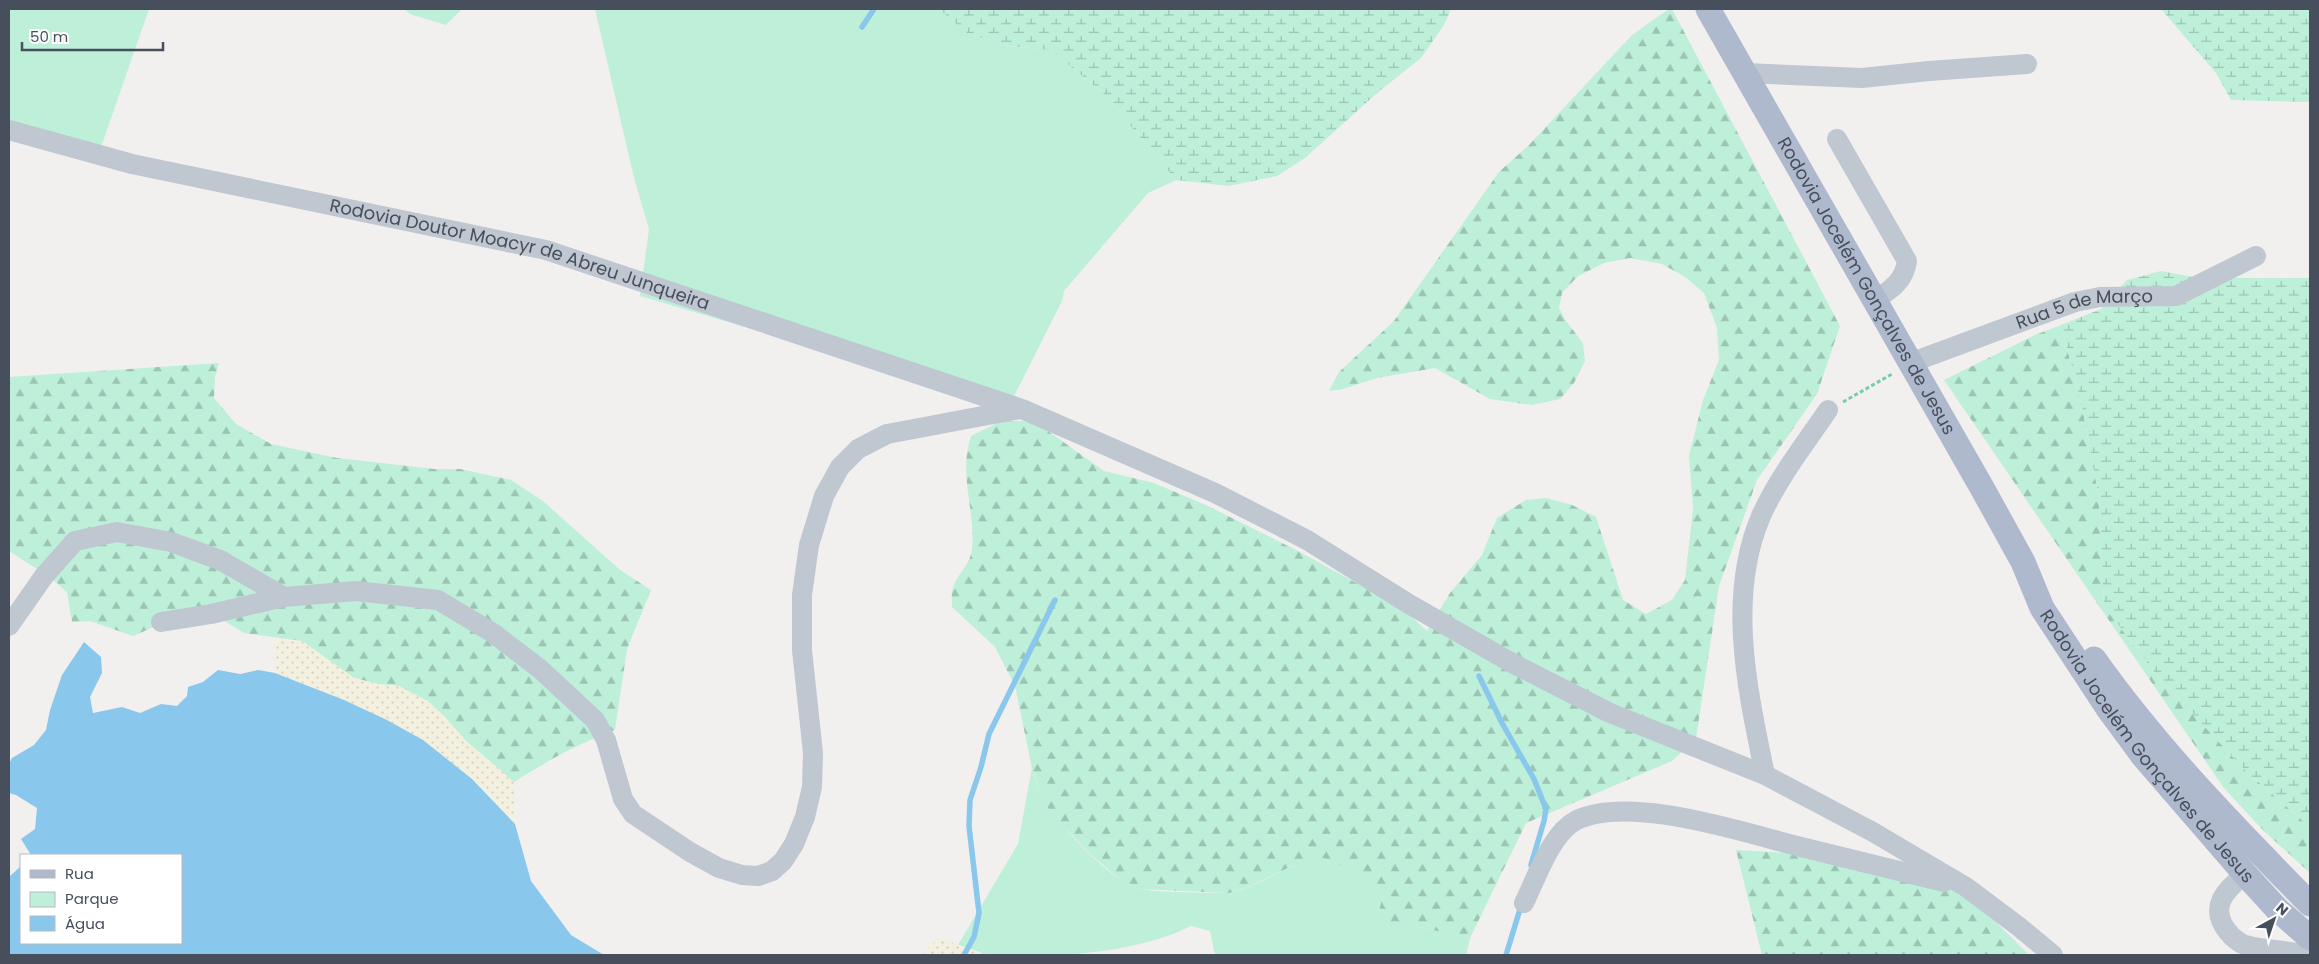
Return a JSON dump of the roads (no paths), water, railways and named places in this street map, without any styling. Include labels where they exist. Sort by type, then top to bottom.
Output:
[{"type":"main road","name":"Rodovia Jocelém Gonçalves de Jesus","points":[[1708,9],[2023,562],[2042,608],[2106,708],[2143,756],[2245,874],[2277,909],[2310,938]]},
{"type":"main road","name":"Rodovia Jocelém Gonçalves de Jesus","points":[[2023,562],[2057,603],[2109,680],[2141,722],[2218,809],[2310,904]]},
{"type":"main road","points":[[2245,874],[2254,872],[2262,874],[2290,898],[2310,904]]},
{"type":"street","points":[[1744,73],[1862,78],[2026,64]]},
{"type":"street","name":"Rodovia Doutor Moacyr de Abreu Junqueira","points":[[9,130],[132,164],[546,250],[1022,409],[1215,493],[1299,536],[1409,604],[1512,663],[1610,713],[1765,775],[1873,832],[1966,887],[2053,955]]},
{"type":"street","points":[[1837,139],[1907,261],[1906,269],[1897,284],[1874,301]]},
{"type":"street","name":"Rua 5 de Março","points":[[1910,363],[2075,302],[2100,297],[2176,296],[2256,256]]},
{"type":"street","points":[[161,622],[210,614],[284,597],[356,591],[438,600],[493,634],[540,669],[595,720],[606,740],[623,799],[633,814],[690,852],[719,868],[742,875],[758,876],[772,870],[783,861],[794,844],[806,817],[812,787],[813,753],[802,650],[802,595],[809,545],[824,496],[840,467],[858,449],[887,434],[1022,409]]},
{"type":"street","points":[[1765,775],[1755,724],[1746,659],[1743,596],[1748,556],[1761,517],[1780,482],[1828,410]]},
{"type":"street","points":[[9,626],[44,576],[75,541],[117,532],[171,542],[220,560],[284,597]]},
{"type":"street","points":[[1524,904],[1548,853],[1562,832],[1575,821],[1599,813],[1626,812],[1681,817],[1966,887]]},
{"type":"street","points":[[2245,874],[2231,886],[2221,900],[2218,912],[2221,923],[2230,935],[2244,945],[2304,955]]},
{"type":"water","points":[[84,642],[101,657],[102,673],[90,697],[93,713],[122,707],[140,713],[161,704],[177,706],[187,696],[188,687],[203,682],[218,670],[240,674],[258,670],[275,673],[344,700],[387,720],[423,740],[472,779],[515,824],[531,881],[571,935],[604,955],[9,955],[9,877],[20,867],[20,944],[182,944],[182,854],[30,854],[21,839],[35,829],[37,808],[16,795],[9,793],[9,764],[12,758],[34,745],[46,730],[50,710],[62,675]]},
{"type":"waterway","points":[[862,27],[874,9]]},
{"type":"waterway","points":[[964,955],[974,937],[979,913],[969,826],[970,800],[989,734],[1055,600]]},
{"type":"waterway","points":[[1479,676],[1502,723],[1534,779],[1546,809],[1531,865]]},
{"type":"waterway","points":[[1506,955],[1521,906]]}]
